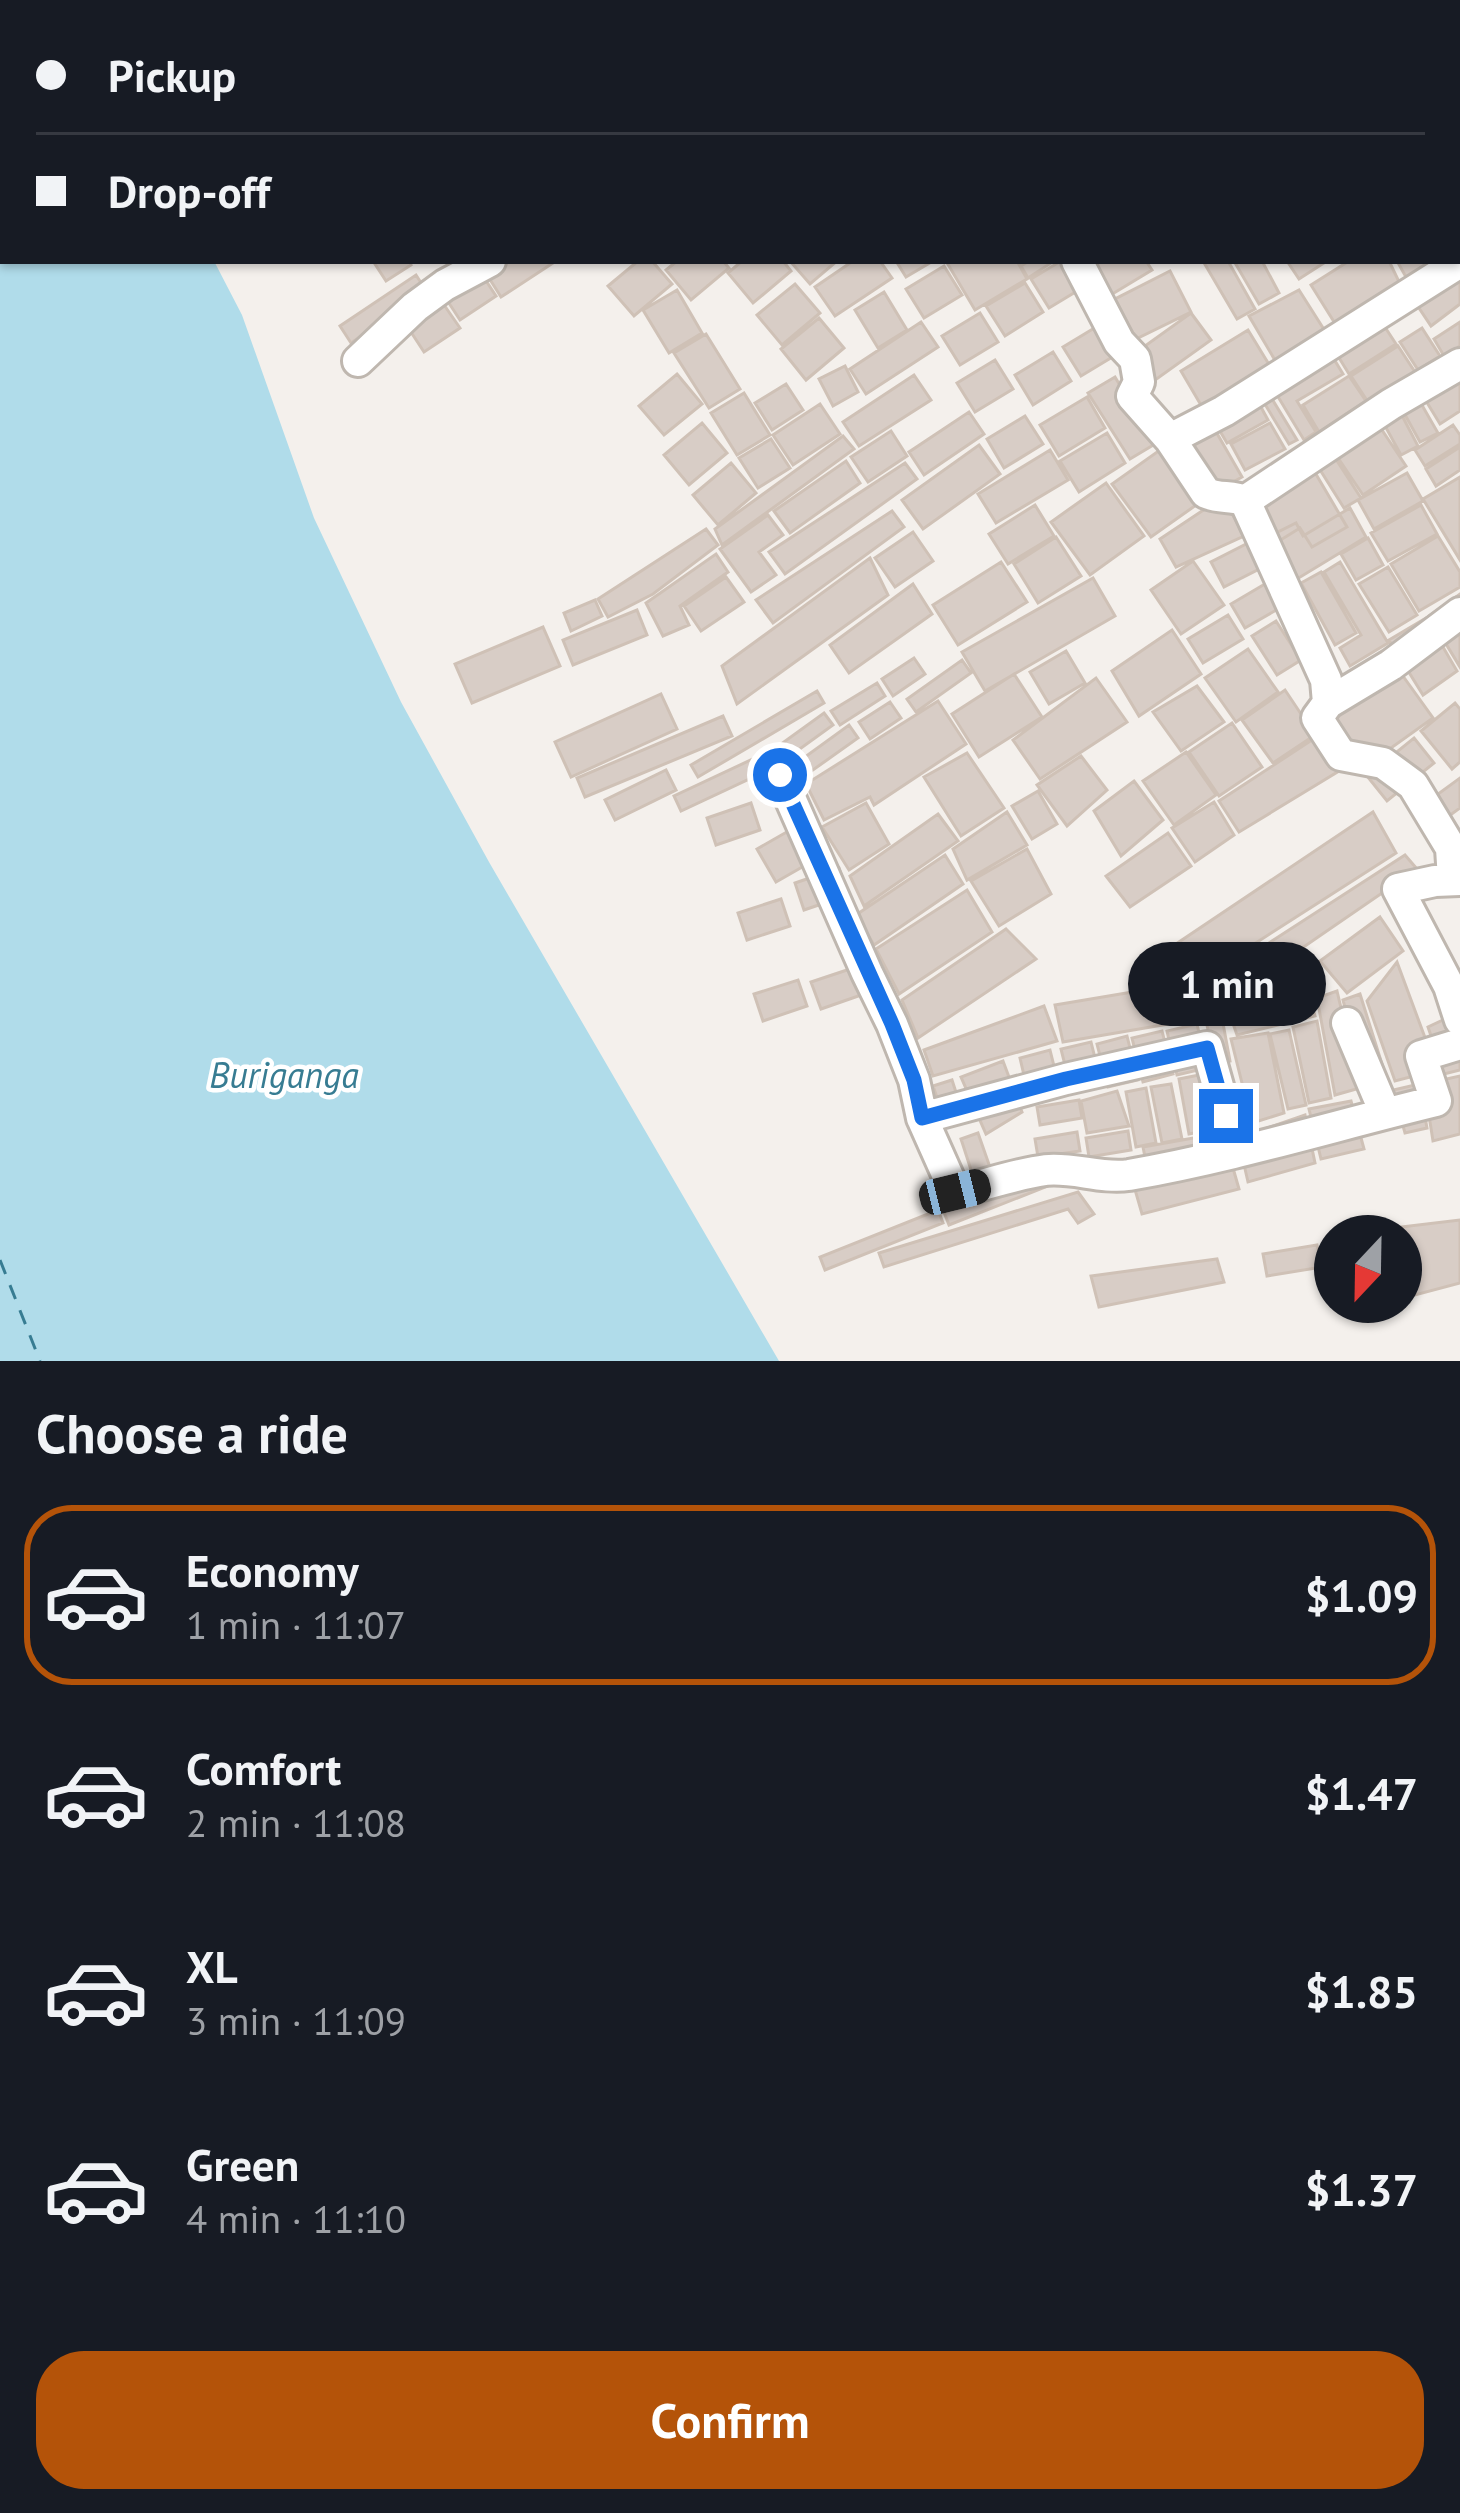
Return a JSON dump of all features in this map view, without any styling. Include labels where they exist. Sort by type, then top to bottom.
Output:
[{"type":"street","points":[[358,361],[415,307],[484,264]]},
{"type":"street","points":[[1079,264],[1119,342],[1135,359],[1139,382],[1132,396],[1170,439],[1206,493],[1245,501],[1460,364]]},
{"type":"street","points":[[1170,439],[1224,411],[1457,264]]},
{"type":"street","points":[[1245,501],[1326,680],[1328,704]]},
{"type":"street","points":[[1460,613],[1328,704],[1317,718],[1341,755],[1383,763],[1413,785],[1451,848],[1457,879],[1398,889],[1449,986],[1460,1020]]},
{"type":"street","points":[[780,775],[892,1024],[914,1080],[922,1118],[955,1192],[1048,1169],[1120,1176],[1212,1160],[1436,1101],[1421,1056],[1460,1044]]},
{"type":"street","points":[[1347,1022],[1385,1113]]},
{"type":"street","points":[[922,1118],[1207,1048],[1236,1150]]},
{"type":"water","name":"Buriganga","points":[[0,264],[216,264],[242,315],[314,518],[401,702],[779,1361],[0,1361]]},
{"type":"building","points":[[375,264],[410,264],[411,265],[386,281]]},
{"type":"building","points":[[494,264],[551,264],[501,297],[484,270]]},
{"type":"building","points":[[634,264],[655,264],[672,284],[634,316],[608,286]]},
{"type":"building","points":[[673,264],[726,264],[729,268],[691,300],[666,270]]},
{"type":"building","points":[[738,264],[785,264],[791,271],[753,303],[728,273]]},
{"type":"building","points":[[793,264],[833,264],[810,284]]},
{"type":"building","points":[[849,264],[882,264],[892,278],[835,316],[815,287]]},
{"type":"building","points":[[898,264],[928,264],[906,277]]},
{"type":"building","points":[[948,264],[1019,264],[1027,279],[975,310]]},
{"type":"building","points":[[1024,264],[1049,264],[1028,278],[1021,266]]},
{"type":"building","points":[[1056,264],[1074,264],[1087,285],[1049,308],[1031,279]]},
{"type":"building","points":[[1090,264],[1148,264],[1152,270],[1109,296]]},
{"type":"building","points":[[1205,264],[1230,264],[1255,309],[1237,319]]},
{"type":"building","points":[[1236,264],[1264,264],[1279,293],[1259,304]]},
{"type":"building","points":[[1289,264],[1322,264],[1299,279]]},
{"type":"building","points":[[1344,264],[1390,264],[1402,288],[1336,325],[1311,285]]},
{"type":"building","points":[[1399,264],[1445,264],[1411,286]]},
{"type":"building","points":[[944,266],[962,295],[924,318],[906,289]]},
{"type":"building","points":[[479,270],[496,296],[460,320],[443,294]]},
{"type":"building","points":[[1170,271],[1191,312],[1136,339],[1115,299]]},
{"type":"building","points":[[1460,272],[1460,304],[1431,326],[1413,299]]},
{"type":"building","points":[[416,275],[427,292],[351,343],[340,326]]},
{"type":"building","points":[[1025,283],[1043,312],[1005,336],[986,306]]},
{"type":"building","points":[[795,284],[820,313],[782,345],[757,315]]},
{"type":"building","points":[[677,290],[702,333],[669,353],[643,310]]},
{"type":"building","points":[[1299,290],[1330,339],[1279,367],[1249,316]]},
{"type":"building","points":[[884,292],[907,330],[878,348],[855,310]]},
{"type":"building","points":[[442,302],[460,328],[424,352],[407,326]]},
{"type":"building","points":[[980,313],[998,342],[960,365],[942,336]]},
{"type":"building","points":[[1191,313],[1211,340],[1144,388],[1124,361]]},
{"type":"building","points":[[819,318],[844,348],[806,380],[781,349]]},
{"type":"building","points":[[1379,318],[1396,344],[1349,374],[1333,348]]},
{"type":"building","points":[[921,322],[938,347],[866,394],[850,369]]},
{"type":"building","points":[[1460,322],[1460,346],[1444,356],[1434,339]]},
{"type":"building","points":[[1101,324],[1119,353],[1081,376],[1063,347]]},
{"type":"building","points":[[1422,328],[1440,356],[1418,370],[1400,342]]},
{"type":"building","points":[[1248,330],[1273,371],[1205,412],[1181,371]]},
{"type":"building","points":[[706,334],[740,389],[709,408],[674,353]]},
{"type":"building","points":[[1398,346],[1415,372],[1368,402],[1351,376]]},
{"type":"building","points":[[1329,351],[1343,374],[1297,401],[1316,432],[1304,440],[1271,385]]},
{"type":"building","points":[[1053,352],[1071,381],[1033,405],[1015,375]]},
{"type":"building","points":[[995,360],[1013,389],[975,412],[957,383]]},
{"type":"building","points":[[845,366],[858,392],[833,406],[819,379]]},
{"type":"building","points":[[1460,367],[1460,411],[1440,424],[1420,391]]},
{"type":"building","points":[[677,374],[702,404],[664,435],[639,406]]},
{"type":"building","points":[[914,375],[931,400],[859,446],[843,422]]},
{"type":"building","points":[[1349,376],[1366,401],[1319,432],[1303,405]]},
{"type":"building","points":[[1115,377],[1155,444],[1130,459],[1088,393]]},
{"type":"building","points":[[786,384],[803,410],[772,430],[755,403]]},
{"type":"building","points":[[1266,389],[1297,440],[1289,444],[1260,396]]},
{"type":"building","points":[[744,393],[770,435],[737,455],[711,413]]},
{"type":"building","points":[[1415,393],[1438,433],[1420,442],[1398,402]]},
{"type":"building","points":[[1087,397],[1105,428],[1059,456],[1040,425]]},
{"type":"building","points":[[1256,398],[1268,420],[1227,443],[1214,421]]},
{"type":"building","points":[[820,404],[840,434],[793,465],[773,435]]},
{"type":"building","points":[[1397,406],[1418,446],[1401,455],[1379,415]]},
{"type":"building","points":[[969,412],[984,434],[924,475],[909,452]]},
{"type":"building","points":[[1025,416],[1043,444],[1004,468],[987,439]]},
{"type":"building","points":[[1374,418],[1406,466],[1363,495],[1330,446]]},
{"type":"building","points":[[702,423],[727,453],[689,485],[664,455]]},
{"type":"building","points":[[1211,423],[1242,477],[1212,494],[1180,441]]},
{"type":"building","points":[[1270,423],[1285,449],[1245,470],[1231,444]]},
{"type":"building","points":[[1453,425],[1460,444],[1425,466],[1415,450]]},
{"type":"building","points":[[891,431],[907,456],[868,482],[851,457]]},
{"type":"building","points":[[1107,433],[1125,463],[1079,492],[1060,461]]},
{"type":"building","points":[[843,436],[854,449],[722,545],[715,529]]},
{"type":"building","points":[[771,439],[790,468],[758,488],[739,458]]},
{"type":"building","points":[[979,445],[1000,474],[923,529],[902,500]]},
{"type":"building","points":[[1167,445],[1206,498],[1151,537],[1112,484]]},
{"type":"building","points":[[1328,447],[1361,498],[1344,508],[1312,457]]},
{"type":"building","points":[[1460,447],[1460,470],[1436,486],[1426,469]]},
{"type":"building","points":[[1050,450],[1068,480],[996,523],[978,494]]},
{"type":"building","points":[[846,461],[860,483],[790,533],[774,511]]},
{"type":"building","points":[[731,463],[756,493],[718,525],[693,495]]},
{"type":"building","points":[[905,463],[917,479],[785,574],[769,552]]},
{"type":"building","points":[[1310,464],[1347,527],[1312,547],[1300,528],[1279,541],[1253,496]]},
{"type":"building","points":[[1407,473],[1423,501],[1374,529],[1358,500]]},
{"type":"building","points":[[1460,477],[1460,560],[1423,499]]},
{"type":"building","points":[[1106,483],[1144,536],[1090,575],[1051,522]]},
{"type":"building","points":[[1223,497],[1244,536],[1176,567],[1160,539]]},
{"type":"building","points":[[1035,505],[1054,536],[1008,564],[989,534]]},
{"type":"building","points":[[1421,505],[1437,534],[1388,561],[1371,533]]},
{"type":"building","points":[[1350,508],[1366,537],[1297,579],[1274,534],[1296,523],[1303,536]]},
{"type":"building","points":[[892,511],[904,527],[773,623],[756,600]]},
{"type":"building","points":[[768,515],[783,535],[759,552],[776,575],[751,592],[720,549]]},
{"type":"building","points":[[706,529],[718,545],[653,594],[608,617],[598,599]]},
{"type":"building","points":[[913,532],[933,561],[895,587],[875,558]]},
{"type":"building","points":[[1438,536],[1460,572],[1460,587],[1419,611],[1391,564]]},
{"type":"building","points":[[1056,537],[1081,576],[1038,603],[1014,564]]},
{"type":"building","points":[[1368,538],[1383,565],[1356,580],[1341,554]]},
{"type":"building","points":[[1252,541],[1265,566],[1224,587],[1211,562]]},
{"type":"building","points":[[716,554],[728,572],[680,606],[689,625],[663,636],[646,603]]},
{"type":"building","points":[[870,558],[888,595],[737,704],[722,666]]},
{"type":"building","points":[[1193,561],[1224,605],[1181,634],[1151,590]]},
{"type":"building","points":[[1001,562],[1027,602],[958,645],[933,605]]},
{"type":"building","points":[[1340,562],[1388,643],[1350,666],[1340,648],[1361,635],[1324,572]]},
{"type":"building","points":[[1388,567],[1417,615],[1389,632],[1359,584]]},
{"type":"building","points":[[1321,572],[1356,633],[1335,645],[1301,583]]},
{"type":"building","points":[[726,577],[744,602],[701,631],[684,606]]},
{"type":"building","points":[[1093,578],[1115,616],[985,691],[962,652]]},
{"type":"building","points":[[1270,581],[1285,605],[1245,628],[1231,604]]},
{"type":"building","points":[[913,584],[932,614],[849,673],[830,645]]},
{"type":"building","points":[[1460,594],[1460,667],[1429,616]]},
{"type":"building","points":[[595,600],[602,616],[571,631],[564,613]]},
{"type":"building","points":[[637,610],[647,635],[573,665],[563,640]]},
{"type":"building","points":[[1228,615],[1243,639],[1203,663],[1188,639]]},
{"type":"building","points":[[1426,618],[1457,671],[1423,695],[1389,640]]},
{"type":"building","points":[[1276,621],[1301,660],[1277,675],[1252,636]]},
{"type":"building","points":[[543,627],[560,666],[472,703],[455,664]]},
{"type":"building","points":[[1172,630],[1201,674],[1139,716],[1112,671]]},
{"type":"building","points":[[1248,649],[1278,692],[1236,722],[1205,678]]},
{"type":"building","points":[[1066,651],[1085,683],[1049,704],[1030,672]]},
{"type":"building","points":[[914,658],[925,674],[893,696],[882,679]]},
{"type":"building","points":[[962,660],[971,673],[916,712],[907,699]]},
{"type":"building","points":[[1395,665],[1433,718],[1363,768],[1324,714]]},
{"type":"building","points":[[1014,674],[1042,717],[979,757],[952,714]]},
{"type":"building","points":[[1096,678],[1127,722],[1040,779],[1013,740]]},
{"type":"building","points":[[877,683],[885,696],[840,725],[831,711]]},
{"type":"building","points":[[1197,686],[1224,722],[1181,751],[1153,712]]},
{"type":"building","points":[[1285,690],[1315,735],[1273,763],[1242,720]]},
{"type":"building","points":[[817,691],[824,703],[698,777],[691,765]]},
{"type":"building","points":[[661,694],[677,729],[571,777],[555,742]]},
{"type":"building","points":[[938,701],[966,744],[874,805],[870,797],[824,820],[806,784]]},
{"type":"building","points":[[890,702],[901,718],[870,739],[859,722]]},
{"type":"building","points":[[1455,703],[1460,709],[1460,762],[1452,769],[1421,731]]},
{"type":"building","points":[[824,713],[833,725],[779,764],[770,752]]},
{"type":"building","points":[[723,716],[732,736],[585,797],[577,778]]},
{"type":"building","points":[[1232,723],[1262,767],[1219,796],[1189,752]]},
{"type":"building","points":[[849,725],[858,738],[803,777],[794,765]]},
{"type":"building","points":[[1321,734],[1344,768],[1239,832],[1219,801]]},
{"type":"building","points":[[1414,738],[1434,763],[1387,801],[1367,776]]},
{"type":"building","points":[[1186,752],[1216,795],[1174,825],[1143,781]]},
{"type":"building","points":[[967,753],[1004,808],[961,836],[924,777]]},
{"type":"building","points":[[1081,756],[1107,790],[1067,826],[1037,785]]},
{"type":"building","points":[[757,757],[764,772],[681,811],[674,796]]},
{"type":"building","points":[[666,770],[676,790],[615,820],[605,800]]},
{"type":"building","points":[[1460,778],[1460,808],[1449,816],[1434,797]]},
{"type":"building","points":[[1134,781],[1163,820],[1121,856],[1094,811]]},
{"type":"building","points":[[1038,791],[1057,824],[1032,839],[1012,806]]},
{"type":"building","points":[[1214,802],[1234,835],[1195,862],[1172,828]]},
{"type":"building","points":[[751,803],[760,830],[716,845],[707,818]]},
{"type":"building","points":[[866,803],[889,844],[849,870],[822,827]]},
{"type":"building","points":[[1007,812],[1027,845],[967,880],[953,849]]},
{"type":"building","points":[[1373,812],[1396,853],[1190,981],[1167,975],[1158,956]]},
{"type":"building","points":[[938,814],[958,841],[864,906],[850,876]]},
{"type":"building","points":[[792,829],[811,862],[776,882],[757,849]]},
{"type":"building","points":[[1168,833],[1191,866],[1130,907],[1106,876]]},
{"type":"building","points":[[1027,849],[1051,894],[999,926],[971,881]]},
{"type":"building","points":[[945,855],[963,884],[874,945],[856,915]]},
{"type":"building","points":[[1405,855],[1417,869],[1270,970],[1204,981],[1244,959]]},
{"type":"building","points":[[839,868],[848,895],[804,910],[795,883]]},
{"type":"building","points":[[967,890],[992,932],[899,994],[876,949]]},
{"type":"building","points":[[781,899],[790,926],[747,940],[738,913]]},
{"type":"building","points":[[1380,917],[1403,951],[1347,993],[1320,961]]},
{"type":"building","points":[[1006,929],[1036,959],[918,1038],[902,1000]]},
{"type":"building","points":[[1397,962],[1437,1070],[1395,1081],[1367,1001]]},
{"type":"building","points":[[856,967],[864,994],[821,1009],[811,982]]},
{"type":"building","points":[[1303,974],[1315,1016],[1237,1035],[1229,1012],[1195,1017],[1187,994]]},
{"type":"building","points":[[798,980],[807,1006],[763,1021],[754,994]]},
{"type":"building","points":[[1180,984],[1186,1021],[1063,1042],[1055,1005]]},
{"type":"building","points":[[1337,991],[1360,1088],[1335,1095],[1317,998]]},
{"type":"building","points":[[1360,994],[1387,1080],[1364,1081],[1343,1000]]},
{"type":"building","points":[[1044,1006],[1057,1041],[933,1076],[924,1050]]},
{"type":"building","points":[[1460,1012],[1460,1070],[1444,1074],[1428,1027]]},
{"type":"building","points":[[1222,1018],[1230,1061],[1216,1064],[1206,1021]]},
{"type":"building","points":[[1317,1021],[1331,1098],[1309,1103],[1293,1027]]},
{"type":"building","points":[[1197,1024],[1207,1068],[1177,1075],[1167,1031]]},
{"type":"building","points":[[1289,1030],[1306,1105],[1288,1109],[1270,1034]]},
{"type":"building","points":[[1162,1031],[1173,1074],[1143,1082],[1132,1038]]},
{"type":"building","points":[[1268,1033],[1284,1113],[1252,1123],[1231,1039]]},
{"type":"building","points":[[1127,1036],[1138,1080],[1108,1087],[1097,1044]]},
{"type":"building","points":[[1091,1042],[1102,1086],[1072,1093],[1061,1049]]},
{"type":"building","points":[[1050,1050],[1061,1094],[1030,1101],[1020,1058]]},
{"type":"building","points":[[1003,1061],[1022,1112],[986,1134],[961,1077]]},
{"type":"building","points":[[1199,1075],[1210,1130],[1189,1134],[1179,1079]]},
{"type":"building","points":[[1460,1076],[1460,1134],[1433,1141],[1424,1084]]},
{"type":"building","points":[[952,1080],[965,1120],[947,1126],[933,1086]]},
{"type":"building","points":[[1171,1084],[1182,1139],[1162,1143],[1151,1087]]},
{"type":"building","points":[[1419,1084],[1427,1128],[1405,1133],[1393,1090]]},
{"type":"building","points":[[1146,1088],[1156,1143],[1136,1147],[1126,1092]]},
{"type":"building","points":[[1117,1091],[1129,1126],[1087,1133],[1081,1101]]},
{"type":"building","points":[[1079,1100],[1082,1118],[1040,1125],[1037,1107]]},
{"type":"building","points":[[1351,1101],[1364,1149],[1321,1159],[1309,1109]]},
{"type":"building","points":[[1305,1115],[1315,1163],[1248,1182],[1238,1138]]},
{"type":"building","points":[[1128,1131],[1131,1150],[1089,1157],[1086,1138]]},
{"type":"building","points":[[1077,1132],[1080,1151],[1038,1157],[1035,1139]]},
{"type":"building","points":[[978,1133],[992,1173],[974,1179],[961,1139]]},
{"type":"building","points":[[1199,1137],[1202,1158],[1147,1167],[1143,1147]]},
{"type":"building","points":[[1231,1161],[1239,1189],[1142,1214],[1134,1186]]},
{"type":"building","points":[[1063,1165],[1068,1178],[949,1225],[944,1212]]},
{"type":"building","points":[[1078,1192],[1094,1214],[1078,1223],[1068,1209],[884,1267],[879,1253]]},
{"type":"building","points":[[938,1210],[943,1223],[825,1270],[820,1257]]},
{"type":"building","points":[[1460,1220],[1460,1283],[1422,1293],[1422,1225]]},
{"type":"building","points":[[1314,1246],[1314,1268],[1267,1276],[1263,1254]]},
{"type":"building","points":[[1217,1259],[1224,1282],[1099,1307],[1091,1276]]},
{"type":"ferry route","points":[[0,1260],[40,1361]]},
{"type":"route","points":[[780,775],[892,1024],[914,1080],[922,1118],[1207,1048],[1226,1116]]}]
